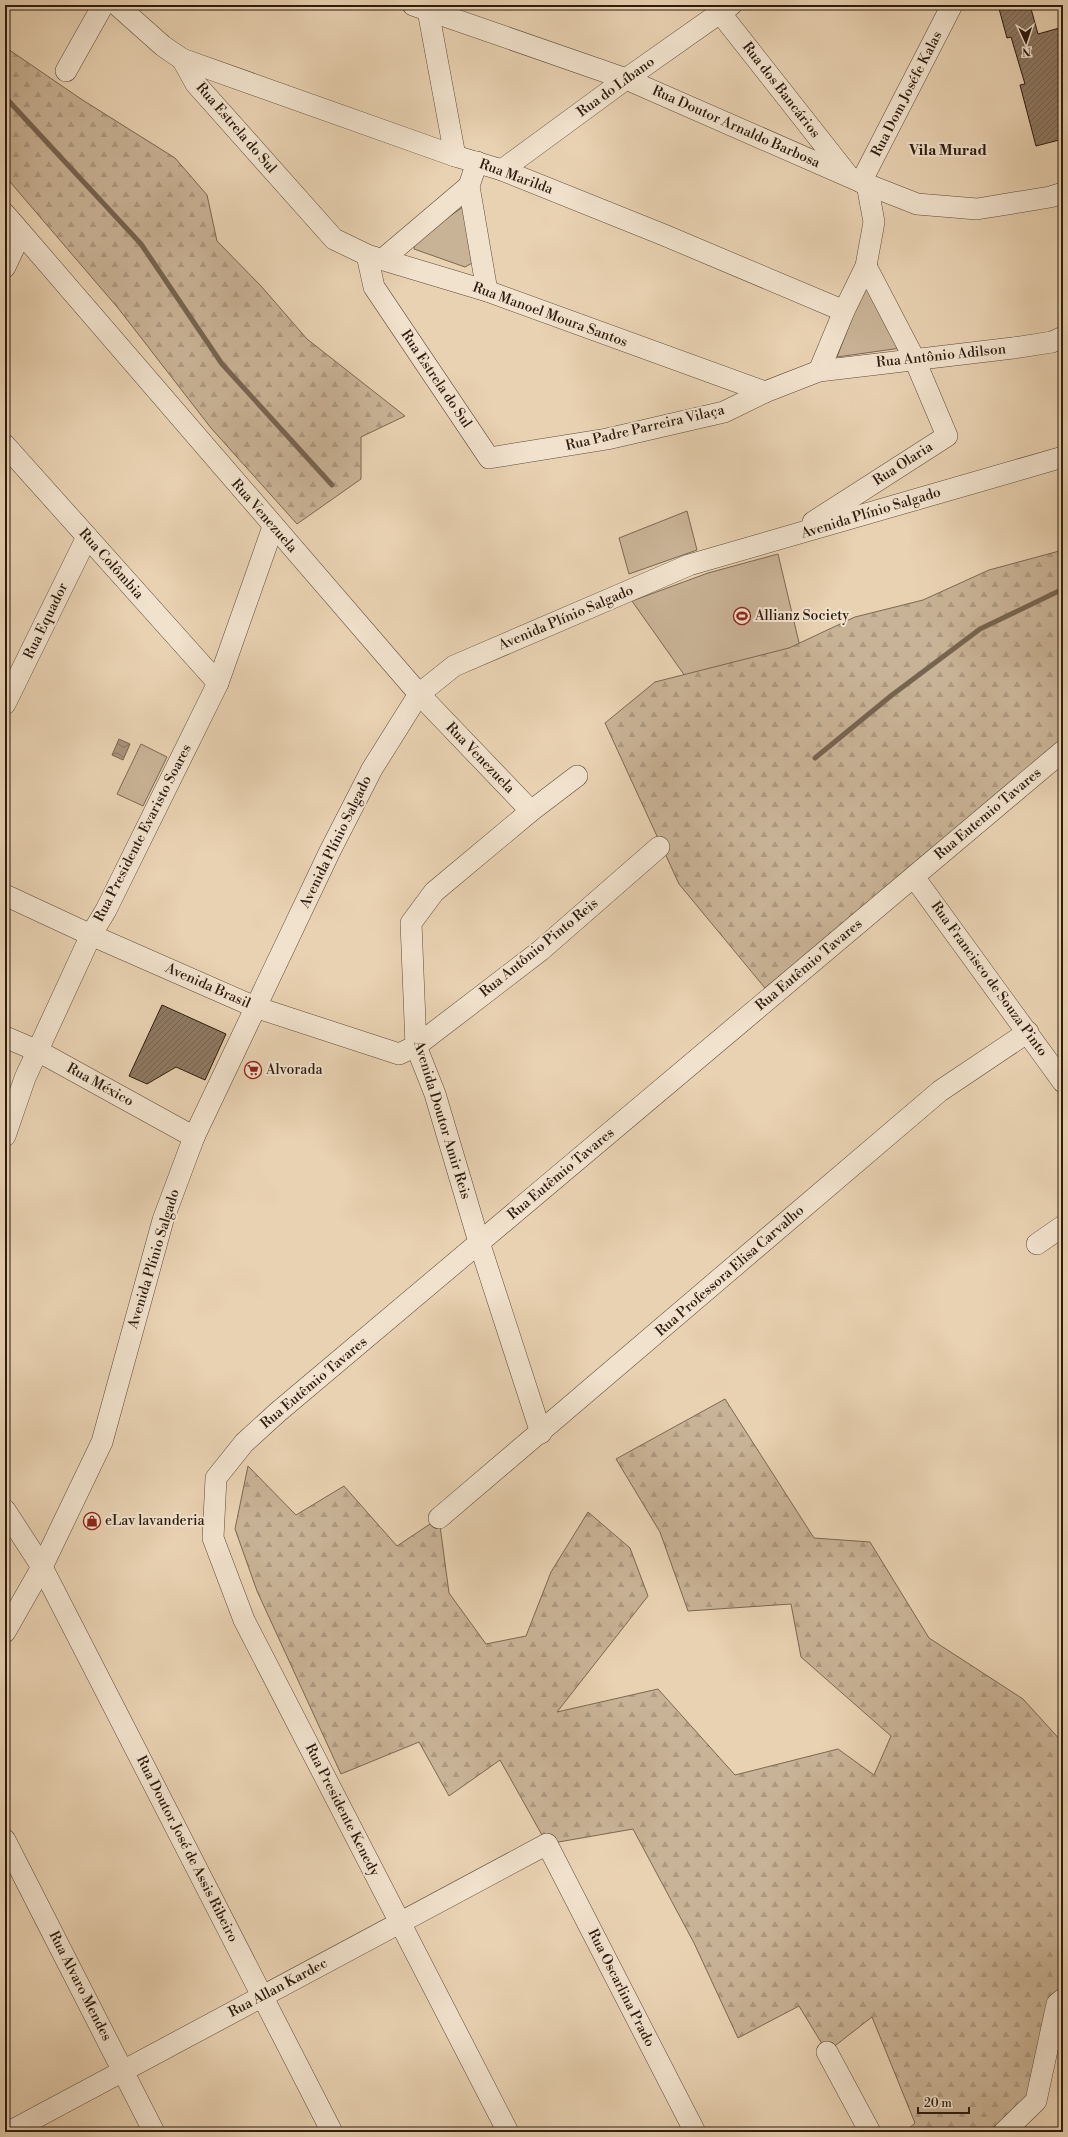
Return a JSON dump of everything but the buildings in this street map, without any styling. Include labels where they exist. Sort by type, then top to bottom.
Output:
[{"type":"street","points":[[66,71],[103,5]]},
{"type":"street","name":"Rua Estrela do Sul","points":[[117,5],[163,46],[182,59],[196,84],[334,239]]},
{"type":"street","name":"Rua Dom Joséfe Kalas","points":[[859,181],[952,5]]},
{"type":"street","points":[[423,7],[455,156]]},
{"type":"street","name":"Rua Doutor Arnaldo Barbosa","points":[[423,7],[626,79],[859,181],[917,204],[977,209],[1050,197],[1063,193]]},
{"type":"street","name":"Rua dos Bancários","points":[[722,7],[859,181]]},
{"type":"street","name":"Rua do Líbano","points":[[502,170],[722,7]]},
{"type":"street","name":"Rua Marilda","points":[[182,59],[455,156],[502,170],[664,235],[844,311]]},
{"type":"street","points":[[477,162],[470,186],[487,291]]},
{"type":"street","points":[[859,181],[874,222]]},
{"type":"street","points":[[375,257],[470,186]]},
{"type":"street","points":[[819,371],[844,311],[866,266],[874,222],[891,194]]},
{"type":"street","name":"Rua Venezuela","points":[[5,214],[273,527],[419,694],[531,811]]},
{"type":"street","points":[[5,267],[21,233]]},
{"type":"street","name":"Rua Manoel Moura Santos","points":[[334,239],[375,257],[487,291],[765,392]]},
{"type":"street","name":"Rua Estrela do Sul","points":[[375,257],[374,288],[489,458]]},
{"type":"street","points":[[866,266],[914,358]]},
{"type":"street","name":"Rua Antônio Adilson","points":[[819,371],[914,358],[1013,348],[1052,342],[1063,337]]},
{"type":"street","name":"Rua Olaria","points":[[789,538],[947,436],[914,358]]},
{"type":"street","name":"Rua Padre Parreira Vilaça","points":[[489,458],[607,439],[724,412],[765,392],[819,371]]},
{"type":"street","name":"Rua Colômbia","points":[[5,445],[218,683]]},
{"type":"street","name":"Avenida Plínio Salgado","points":[[5,1632],[42,1567],[102,1442],[163,1220],[194,1137],[255,1006],[372,769],[419,694],[454,666],[682,568],[789,538],[859,515],[1063,457]]},
{"type":"street","name":"Rua Presidente Evaristo Soares","points":[[5,1136],[24,1078],[38,1051],[91,935],[106,910],[218,683],[273,527]]},
{"type":"street","name":"Rua Equador","points":[[5,704],[87,537]]},
{"type":"street","name":"Rua Eutemio Tavares","points":[[914,877],[1060,761]]},
{"type":"street","name":"Avenida Doutor Amir Reis","points":[[541,1433],[479,1242],[435,1094],[416,1046],[411,923],[434,892],[531,811],[577,776]]},
{"type":"street","name":"Rua Antônio Pinto Reis","points":[[416,1046],[540,951],[659,847]]},
{"type":"street","name":"Rua Francisco de Souza Pinto","points":[[914,877],[1063,1082]]},
{"type":"street","name":"Rua Eutêmio Tavares","points":[[216,1478],[244,1443],[479,1242],[914,877]]},
{"type":"street","name":"Avenida Brasil","points":[[5,895],[91,935],[255,1006],[398,1054],[416,1046]]},
{"type":"street","name":"Rua Professora Elisa Carvalho","points":[[439,1518],[541,1433],[940,1091],[1028,1032]]},
{"type":"street","name":"Rua México","points":[[5,1037],[38,1051],[194,1137]]},
{"type":"street","points":[[1036,1244],[1063,1226]]},
{"type":"street","name":"Rua Presidente Kenedy","points":[[216,1478],[213,1538],[244,1620],[508,2132]]},
{"type":"street","name":"Rua Doutor José de Assis Ribeiro","points":[[5,1510],[42,1567],[332,2132]]},
{"type":"street","name":"Rua Alvaro Mendes","points":[[5,1840],[154,2132]]},
{"type":"street","name":"Rua Allan Kardec","points":[[9,2132],[547,1844]]},
{"type":"street","name":"Rua Oscarlina Prado","points":[[547,1844],[695,2132]]},
{"type":"street","points":[[1004,2132],[1036,2101],[1057,2004],[1063,1999]]},
{"type":"street","points":[[827,2052],[870,2132]]},
{"type":"green space","points":[[5,47],[81,99],[175,158],[207,195],[217,241],[261,286],[307,339],[405,416],[361,437],[361,479],[297,524],[211,428],[118,308],[5,176]]},
{"type":"green space","points":[[463,207],[472,263],[465,267],[414,249],[415,240]]},
{"type":"green space","points":[[865,284],[901,348],[837,357]]},
{"type":"green space","points":[[687,511],[697,550],[629,574],[619,538]]},
{"type":"green space","points":[[1063,550],[1063,743],[765,988],[679,884],[605,723],[655,682],[789,648],[855,617],[923,600],[989,570]]},
{"type":"green space","name":"Allianz Society","points":[[778,554],[801,651],[697,693],[632,601],[708,573]]},
{"type":"green space","points":[[141,744],[167,757],[143,806],[117,794]]},
{"type":"green space","points":[[725,1399],[814,1538],[870,1542],[929,1638],[1023,1699],[1063,1743],[1063,1991],[1026,2098],[996,2132],[905,2132],[915,2123],[872,2017],[827,2052],[799,2006],[738,2038],[694,1943],[633,1829],[547,1844],[500,1760],[449,1796],[419,1742],[341,1774],[257,1591],[235,1529],[248,1466],[296,1515],[344,1486],[397,1546],[439,1518],[449,1593],[486,1644],[526,1636],[551,1572],[588,1512],[630,1548],[648,1596],[557,1712],[658,1689],[735,1775],[838,1749],[874,1775],[891,1736],[801,1657],[791,1604],[688,1611],[660,1532],[616,1459]]},
{"type":"water","points":[[119,739],[130,744],[123,760],[112,755]]},
{"type":"waterway","points":[[5,97],[141,244],[222,364],[332,485]]},
{"type":"waterway","points":[[815,758],[892,695],[980,629],[1063,589]]},
{"type":"place","name":"Allianz Society","points":[[742,616]]},
{"type":"place","name":"Alvorada","points":[[253,1070]]},
{"type":"place","name":"eLav lavanderia","points":[[92,1521]]},
{"type":"district","name":"Vila Murad","points":[[948,150]]}]
